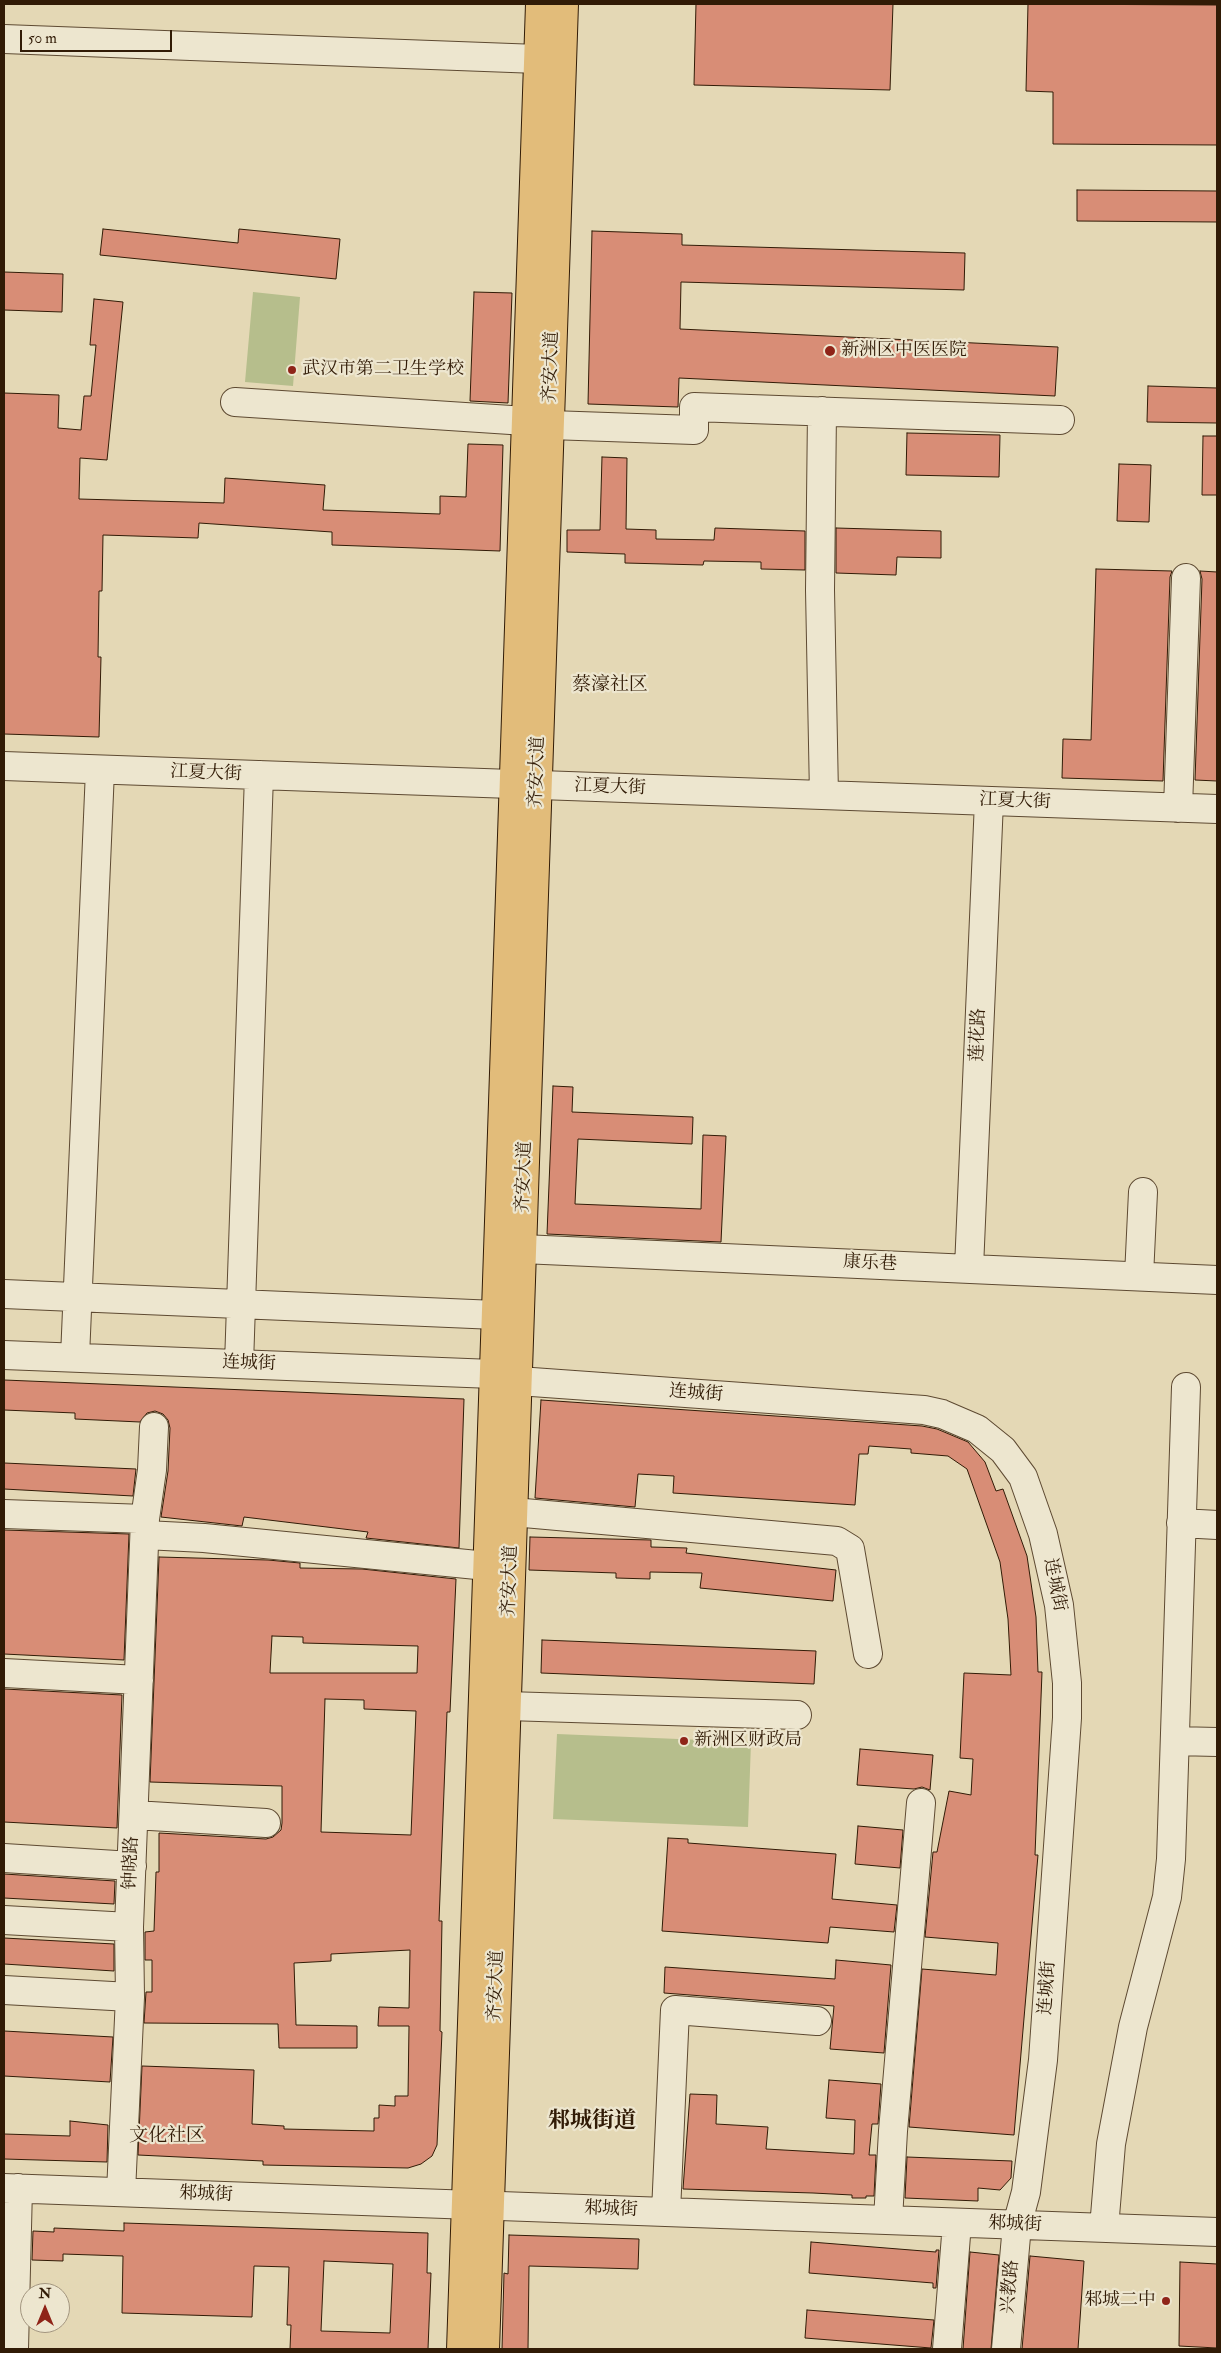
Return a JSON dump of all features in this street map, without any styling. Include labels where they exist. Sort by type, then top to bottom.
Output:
[{"type":"main road","name":"齐安大道","points":[[538,423],[538,59],[540,4]]},
{"type":"main road","name":"齐安大道","points":[[461,2349],[478,2205],[507,1706],[513,1512],[506,1377],[496,1315],[526,785],[538,423],[564,4]]},
{"type":"main road","name":"齐安大道","points":[[485,2349],[478,2205],[487,1566],[506,1377],[522,1249],[526,785]]},
{"type":"street","points":[[4,39],[538,59]]},
{"type":"street","points":[[235,402],[538,423],[694,430],[694,407],[1060,420]]},
{"type":"street","points":[[822,411],[820,590],[824,795]]},
{"type":"street","points":[[1178,808],[1186,578]]},
{"type":"street","name":"江夏大街","points":[[4,766],[1217,809]]},
{"type":"street","points":[[75,1358],[100,770]]},
{"type":"street","points":[[239,1364],[259,775]]},
{"type":"street","name":"莲花路","points":[[969,1268],[989,801]]},
{"type":"street","points":[[1139,1276],[1143,1192]]},
{"type":"street","name":"康乐巷","points":[[522,1249],[1217,1280]]},
{"type":"street","points":[[4,1294],[496,1315]]},
{"type":"street","name":"连城街","points":[[4,1355],[506,1377],[924,1410],[942,1414],[977,1429],[1003,1450],[1023,1477],[1043,1534],[1059,1605],[1067,1683],[1067,1718],[1043,2060],[1026,2192],[1017,2225]]},
{"type":"street","points":[[1104,2228],[1115,2125],[1134,2027],[1167,1897],[1171,1859],[1186,1387]]},
{"type":"street","name":"钟晓路","points":[[121,2192],[130,1997],[130,1927],[145,1527],[152,1470],[154,1427]]},
{"type":"street","points":[[513,1512],[837,1541],[850,1549],[868,1654]]},
{"type":"street","points":[[4,1514],[145,1527],[204,1538],[487,1566]]},
{"type":"street","points":[[1181,1523],[1217,1525]]},
{"type":"street","points":[[4,1673],[139,1680]]},
{"type":"street","points":[[507,1706],[797,1715]]},
{"type":"street","points":[[1175,1741],[1217,1742]]},
{"type":"street","points":[[888,2220],[893,2131],[921,1803]]},
{"type":"street","points":[[134,1816],[266,1823]]},
{"type":"street","points":[[4,1858],[132,1866]]},
{"type":"street","points":[[4,1920],[130,1927]]},
{"type":"street","points":[[4,1990],[130,1997]]},
{"type":"street","points":[[666,2212],[675,2010],[817,2021]]},
{"type":"street","points":[[11,2188],[14,2349]]},
{"type":"street","name":"邾城街","points":[[11,2188],[1217,2232]]},
{"type":"street","points":[[947,2349],[957,2223]]},
{"type":"street","name":"兴教路","points":[[1006,2349],[1017,2225]]},
{"type":"green space","points":[[253,292],[300,297],[293,386],[245,382]]},
{"type":"green space","points":[[557,1734],[751,1742],[748,1827],[553,1819]]},
{"type":"building","points":[[696,4],[893,4],[890,90],[694,85]]},
{"type":"building","points":[[1028,4],[1217,5],[1217,145],[1053,144],[1053,92],[1026,91]]},
{"type":"building","points":[[1077,190],[1217,191],[1217,222],[1077,221]]},
{"type":"building","points":[[103,229],[238,243],[239,229],[340,239],[336,279],[100,255]]},
{"type":"building","points":[[592,231],[682,234],[682,245],[965,253],[964,290],[681,282],[680,329],[1058,347],[1055,396],[679,378],[678,407],[588,404]]},
{"type":"building","points":[[4,272],[63,274],[62,312],[4,310]]},
{"type":"building","points":[[474,292],[512,293],[508,403],[470,401]]},
{"type":"building","points":[[94,299],[123,302],[107,460],[80,458],[79,499],[224,503],[225,478],[325,485],[323,510],[440,514],[440,496],[466,497],[468,444],[503,445],[500,551],[332,545],[332,532],[199,523],[198,538],[103,535],[102,591],[99,591],[98,657],[101,657],[99,737],[4,734],[4,393],[59,395],[58,428],[81,430],[84,396],[91,396],[96,345],[90,345]]},
{"type":"building","points":[[1148,386],[1217,388],[1217,423],[1147,422]]},
{"type":"building","points":[[907,433],[1000,435],[999,477],[906,475]]},
{"type":"building","points":[[1203,436],[1217,436],[1217,495],[1202,495]]},
{"type":"building","points":[[602,457],[627,458],[626,529],[656,530],[656,539],[714,540],[715,528],[805,531],[805,570],[761,569],[761,562],[704,561],[703,565],[625,563],[625,554],[567,552],[567,530],[600,530]]},
{"type":"building","points":[[1119,464],[1151,465],[1149,522],[1117,521]]},
{"type":"building","points":[[836,528],[941,531],[941,558],[897,557],[896,575],[836,573]]},
{"type":"building","points":[[1096,569],[1172,571],[1170,577],[1163,781],[1062,778],[1063,739],[1091,740]]},
{"type":"building","points":[[1200,571],[1217,572],[1217,781],[1195,780],[1202,579]]},
{"type":"building","points":[[553,1086],[573,1087],[572,1112],[693,1117],[692,1144],[578,1139],[575,1204],[701,1209],[703,1135],[726,1136],[721,1242],[547,1234]]},
{"type":"building","points":[[4,1380],[464,1399],[459,1548],[366,1538],[368,1532],[244,1517],[242,1526],[161,1517],[168,1471],[170,1428],[168,1420],[163,1414],[155,1411],[147,1413],[140,1422],[75,1419],[75,1413],[4,1410]]},
{"type":"building","points":[[541,1400],[922,1426],[937,1429],[968,1442],[985,1462],[996,1491],[1003,1489],[1027,1556],[1036,1617],[1038,1672],[1042,1672],[1035,1855],[1038,1855],[1014,2135],[909,2127],[922,1969],[996,1975],[998,1943],[925,1937],[933,1852],[937,1852],[949,1791],[971,1795],[973,1759],[960,1758],[964,1673],[1011,1675],[1008,1619],[1000,1562],[967,1469],[948,1456],[911,1453],[911,1449],[869,1446],[868,1454],[859,1454],[855,1505],[673,1493],[674,1476],[638,1474],[635,1507],[535,1498]]},
{"type":"building","points":[[4,1463],[136,1469],[133,1496],[4,1489]]},
{"type":"building","points":[[4,1530],[129,1534],[124,1660],[4,1654]]},
{"type":"building","points":[[530,1537],[651,1540],[651,1547],[687,1548],[686,1553],[836,1570],[833,1601],[700,1588],[702,1573],[650,1572],[650,1579],[616,1578],[616,1573],[529,1570]]},
{"type":"building","points":[[159,1557],[268,1560],[300,1563],[300,1568],[362,1569],[456,1579],[450,1712],[447,1712],[439,1921],[442,1921],[440,2031],[442,2032],[437,2145],[432,2156],[421,2164],[408,2168],[263,2165],[263,2161],[138,2155],[142,2066],[254,2070],[252,2124],[284,2126],[284,2129],[374,2131],[374,2118],[379,2118],[379,2105],[395,2106],[395,2096],[408,2096],[409,2026],[378,2026],[379,2007],[409,2008],[410,1950],[331,1954],[331,1961],[294,1963],[296,2025],[357,2026],[357,2048],[279,2048],[278,2024],[144,2023],[146,1992],[152,1992],[152,1960],[145,1960],[145,1932],[154,1931],[156,1872],[159,1872],[159,1833],[266,1839],[273,1837],[281,1830],[282,1823],[282,1786],[150,1782]],"holes":[[[272,1636],[303,1637],[303,1643],[418,1646],[417,1673],[270,1673]],[[325,1699],[364,1700],[364,1709],[416,1711],[411,1835],[321,1832]]]},
{"type":"building","points":[[542,1640],[816,1651],[814,1684],[541,1673]]},
{"type":"building","points":[[4,1689],[122,1695],[117,1828],[4,1822]]},
{"type":"building","points":[[860,1749],[933,1755],[930,1790],[922,1787],[914,1789],[857,1785]]},
{"type":"building","points":[[858,1826],[903,1830],[900,1868],[855,1864]]},
{"type":"building","points":[[668,1838],[688,1839],[688,1843],[836,1854],[832,1899],[897,1905],[894,1932],[830,1927],[828,1943],[662,1931]]},
{"type":"building","points":[[4,1874],[115,1881],[114,1904],[4,1898]]},
{"type":"building","points":[[4,1938],[114,1944],[114,1971],[4,1964]]},
{"type":"building","points":[[836,1960],[891,1965],[884,2053],[830,2049],[834,2006],[664,1993],[665,1967],[835,1979]]},
{"type":"building","points":[[4,2031],[113,2037],[110,2082],[4,2076]]},
{"type":"building","points":[[829,2080],[881,2084],[878,2124],[872,2124],[869,2155],[876,2155],[874,2196],[852,2198],[852,2195],[683,2189],[690,2094],[717,2095],[716,2124],[768,2127],[766,2149],[854,2154],[855,2120],[826,2118]]},
{"type":"building","points":[[70,2121],[108,2125],[107,2162],[4,2159],[4,2134],[70,2136]]},
{"type":"building","points":[[907,2157],[1012,2161],[1011,2178],[1000,2190],[978,2188],[978,2201],[905,2198]]},
{"type":"building","points":[[124,2223],[428,2233],[427,2273],[431,2273],[428,2349],[290,2349],[291,2325],[287,2325],[289,2267],[254,2266],[252,2317],[122,2313],[123,2256],[63,2254],[63,2261],[32,2260],[33,2231],[54,2232],[54,2228],[124,2231]],"holes":[[[324,2261],[393,2264],[390,2333],[321,2331]]]},
{"type":"building","points":[[509,2235],[639,2239],[638,2269],[529,2266],[528,2349],[502,2349],[504,2273],[508,2274]]},
{"type":"building","points":[[811,2242],[936,2252],[936,2250],[939,2250],[936,2288],[933,2288],[933,2283],[809,2273]]},
{"type":"building","points":[[970,2252],[999,2255],[991,2349],[963,2349]]},
{"type":"building","points":[[1030,2256],[1084,2261],[1078,2349],[1022,2349]]},
{"type":"building","points":[[1180,2262],[1217,2264],[1217,2348],[1179,2346]]},
{"type":"building","points":[[807,2310],[934,2320],[931,2348],[805,2338]]},
{"type":"place","name":"新洲区中医医院","points":[[830,351]]},
{"type":"place","name":"武汉市第二卫生学校","points":[[292,370]]},
{"type":"place","name":"新洲区财政局","points":[[684,1741]]},
{"type":"place","name":"邾城二中","points":[[1166,2301]]},
{"type":"district","name":"蔡濠社区","points":[[610,686]]},
{"type":"district","name":"邾城街道","points":[[592,2122]]},
{"type":"district","name":"文化社区","points":[[167,2137]]}]
